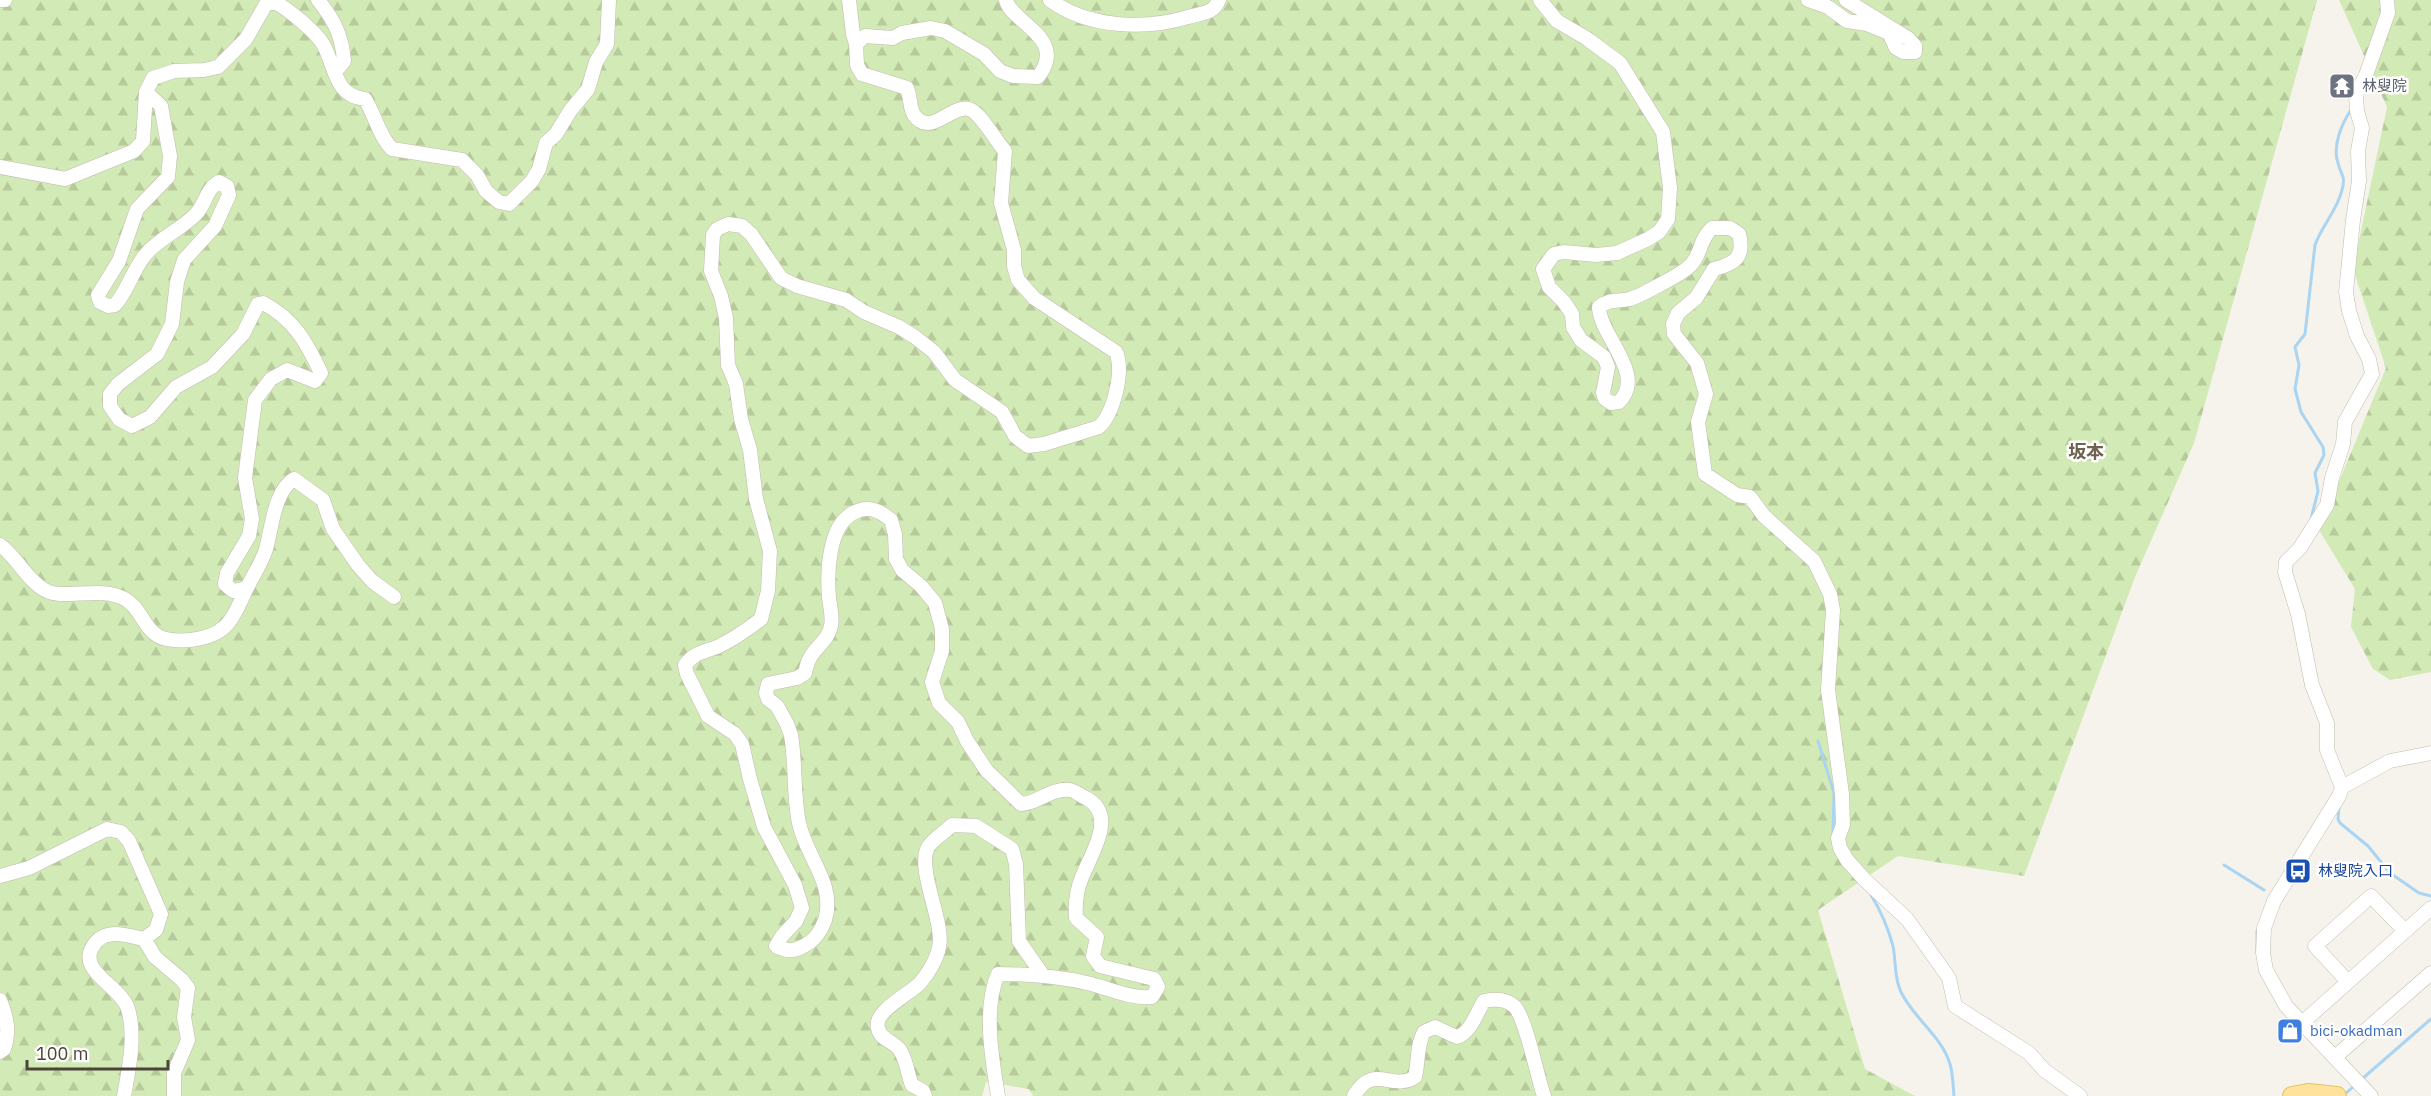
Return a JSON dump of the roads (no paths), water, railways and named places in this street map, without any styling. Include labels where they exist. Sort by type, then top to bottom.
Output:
[{"type":"main road","points":[[2292,1096],[2308,1093],[2335,1096]]},
{"type":"street","points":[[0,0],[5,0]]},
{"type":"street","points":[[318,0],[334,20],[343,46],[344,61],[335,72]]},
{"type":"street","points":[[0,167],[65,179],[134,151],[143,141],[146,92],[153,78],[174,71],[218,67],[246,39],[266,4],[274,2],[316,34],[323,44],[343,89],[352,98],[365,99],[375,114],[385,142],[392,149],[462,160],[473,170],[486,191],[499,202],[509,204],[532,181],[539,169],[546,143],[556,134],[570,111],[588,89],[596,62],[607,44],[609,0]]},
{"type":"street","points":[[849,0],[857,65],[862,74],[907,88],[915,116],[923,122],[932,123],[958,108],[968,108],[977,112],[1005,151],[1001,203],[1014,250],[1014,266],[1018,280],[1034,298],[1045,303],[1116,352],[1120,362],[1112,410],[1099,427],[1044,444],[1028,446],[1015,436],[1002,412],[955,380],[934,351],[915,337],[899,327],[864,312],[846,300],[797,286],[781,278],[742,226],[728,224],[717,229],[713,235],[711,271],[721,296],[726,318],[728,365],[736,384],[741,419],[750,450],[756,499],[770,551],[768,591],[761,619],[715,648],[704,650],[691,657],[685,665],[687,674],[708,716],[735,734],[742,744],[764,827],[795,885],[802,908],[796,921],[776,946],[787,952],[799,950],[813,940],[823,926],[828,911],[828,893],[800,828],[791,735],[777,706],[768,699],[766,693],[768,684],[797,678],[805,673],[810,656],[827,638],[832,624],[829,598],[829,555],[841,525],[850,514],[862,509],[872,508],[891,520],[895,534],[896,559],[903,570],[935,603],[938,612],[942,629],[942,651],[932,682],[939,703],[958,722],[967,741],[987,771],[1021,804],[1028,804],[1047,793],[1071,790],[1093,802],[1101,815],[1099,839],[1081,879],[1074,902],[1076,918],[1097,937],[1093,956],[1100,966],[1154,979],[1158,987],[1152,997],[1139,998],[1090,984],[1042,974],[998,974],[992,986],[990,1043],[998,1096]]},
{"type":"street","points":[[856,44],[865,36],[893,38],[902,33],[931,28],[945,31],[964,41],[984,54],[1000,71],[1013,76],[1038,77],[1044,70],[1047,57],[1045,46],[1027,23],[1007,5],[1006,0]]},
{"type":"street","points":[[1050,0],[1081,17],[1126,25],[1148,25],[1174,22],[1204,14],[1213,9],[1219,0]]},
{"type":"street","points":[[1540,0],[1557,21],[1586,38],[1620,63],[1663,132],[1670,188],[1668,219],[1659,232],[1617,253],[1596,255],[1564,252],[1554,254],[1543,269],[1549,287],[1572,314],[1572,327],[1581,340],[1604,357],[1608,367],[1603,393],[1605,399],[1619,402],[1626,395],[1628,386],[1625,364],[1600,319],[1599,307],[1608,300],[1631,299],[1685,270],[1698,257],[1703,236],[1712,228],[1730,228],[1739,234],[1742,244],[1732,265],[1714,269],[1695,298],[1678,313],[1672,324],[1674,334],[1696,363],[1706,394],[1698,422],[1705,474],[1737,495],[1750,497],[1764,516],[1814,561],[1830,594],[1833,610],[1828,690],[1842,794],[1843,825],[1838,837],[1840,848],[1864,880],[1907,919],[1949,978],[1955,1006],[2029,1053],[2044,1070],[2080,1096]]},
{"type":"street","points":[[1808,0],[1828,7],[1847,21],[1867,24],[1889,33],[1896,48],[1904,52],[1915,52],[1915,46],[1909,39],[1846,0]]},
{"type":"street","points":[[2363,1087],[2286,1006],[2266,970],[2263,953],[2264,928],[2274,901],[2339,796],[2342,787],[2326,750],[2327,723],[2313,685],[2290,584],[2285,572],[2286,562],[2300,548],[2327,505],[2332,478],[2343,444],[2345,422],[2372,374],[2369,359],[2357,336],[2346,292],[2352,220],[2359,182],[2358,152],[2362,128],[2356,95],[2388,13],[2387,0]]},
{"type":"street","points":[[146,92],[161,106],[170,156],[168,177],[137,209],[118,261],[98,295],[100,302],[108,306],[115,305],[144,256],[161,238],[186,224],[199,211],[210,187],[219,182],[227,186],[229,195],[215,226],[184,260],[177,282],[172,324],[157,354],[118,384],[110,394],[110,406],[119,419],[132,426],[150,417],[176,387],[212,368],[243,334],[258,304],[263,303],[290,320],[305,340],[321,373],[315,381],[286,370],[271,379],[255,400],[245,478],[252,519],[249,537],[227,573],[225,584],[233,591],[247,588]]},
{"type":"street","points":[[0,545],[11,553],[37,584],[50,592],[108,593],[123,598],[133,604],[150,631],[165,639],[189,640],[211,635],[228,623],[265,553],[279,500],[288,483],[294,479],[323,500],[333,529],[358,566],[372,581],[394,597]]},
{"type":"street","points":[[2342,787],[2390,761],[2425,754],[2431,766]]},
{"type":"street","points":[[925,1096],[923,1091],[912,1084],[896,1045],[883,1038],[877,1028],[878,1020],[887,1009],[919,984],[933,963],[940,945],[925,862],[928,847],[952,825],[976,826],[1012,849],[1016,864],[1018,941],[1042,974]]},
{"type":"street","points":[[0,876],[29,868],[107,829],[121,832],[129,841],[162,914],[156,930],[144,939]]},
{"type":"street","points":[[2348,982],[2315,946],[2323,938],[2371,896],[2405,932]]},
{"type":"street","points":[[2302,1023],[2431,908]]},
{"type":"street","points":[[124,1096],[131,1050],[131,1024],[127,1006],[120,995],[94,970],[89,960],[90,949],[98,939],[116,933],[144,939],[155,957],[188,988],[184,1017],[188,1040],[174,1073],[174,1096]]},
{"type":"street","points":[[2335,1057],[2431,973]]},
{"type":"street","points":[[1354,1096],[1365,1083],[1377,1077],[1404,1081],[1415,1077],[1418,1067],[1418,1045],[1424,1032],[1435,1028],[1457,1037],[1463,1035],[1469,1029],[1484,1001],[1493,999],[1509,1002],[1521,1016],[1544,1096]]},
{"type":"street","points":[[0,1000],[7,1018],[8,1038],[4,1049],[0,1052]]},
{"type":"waterway","points":[[2311,519],[2318,491],[2315,473],[2324,455],[2323,447],[2301,412],[2295,389],[2299,365],[2295,347],[2305,334],[2315,245],[2337,205],[2342,190],[2343,178],[2336,149],[2341,128],[2351,110]]},
{"type":"waterway","points":[[1818,741],[1834,793],[1833,836]]},
{"type":"waterway","points":[[2339,807],[2340,823],[2368,846],[2390,873],[2419,893],[2431,896]]},
{"type":"waterway","points":[[2224,865],[2264,890]]},
{"type":"waterway","points":[[1871,895],[1891,939],[1901,992],[1906,1002],[1946,1054],[1951,1068],[1954,1096]]},
{"type":"waterway","points":[[2257,931],[2257,951]]},
{"type":"waterway","points":[[2362,1079],[2431,1019]]},
{"type":"waterway","points":[[2344,1095],[2355,1085]]},
{"type":"place","name":"林叟院","points":[[2342,86]]},
{"type":"place","name":"林叟院入口","points":[[2298,871]]},
{"type":"place","name":"bici-okadman","points":[[2290,1031]]},
{"type":"district","name":"坂本","points":[[2086,452]]}]
